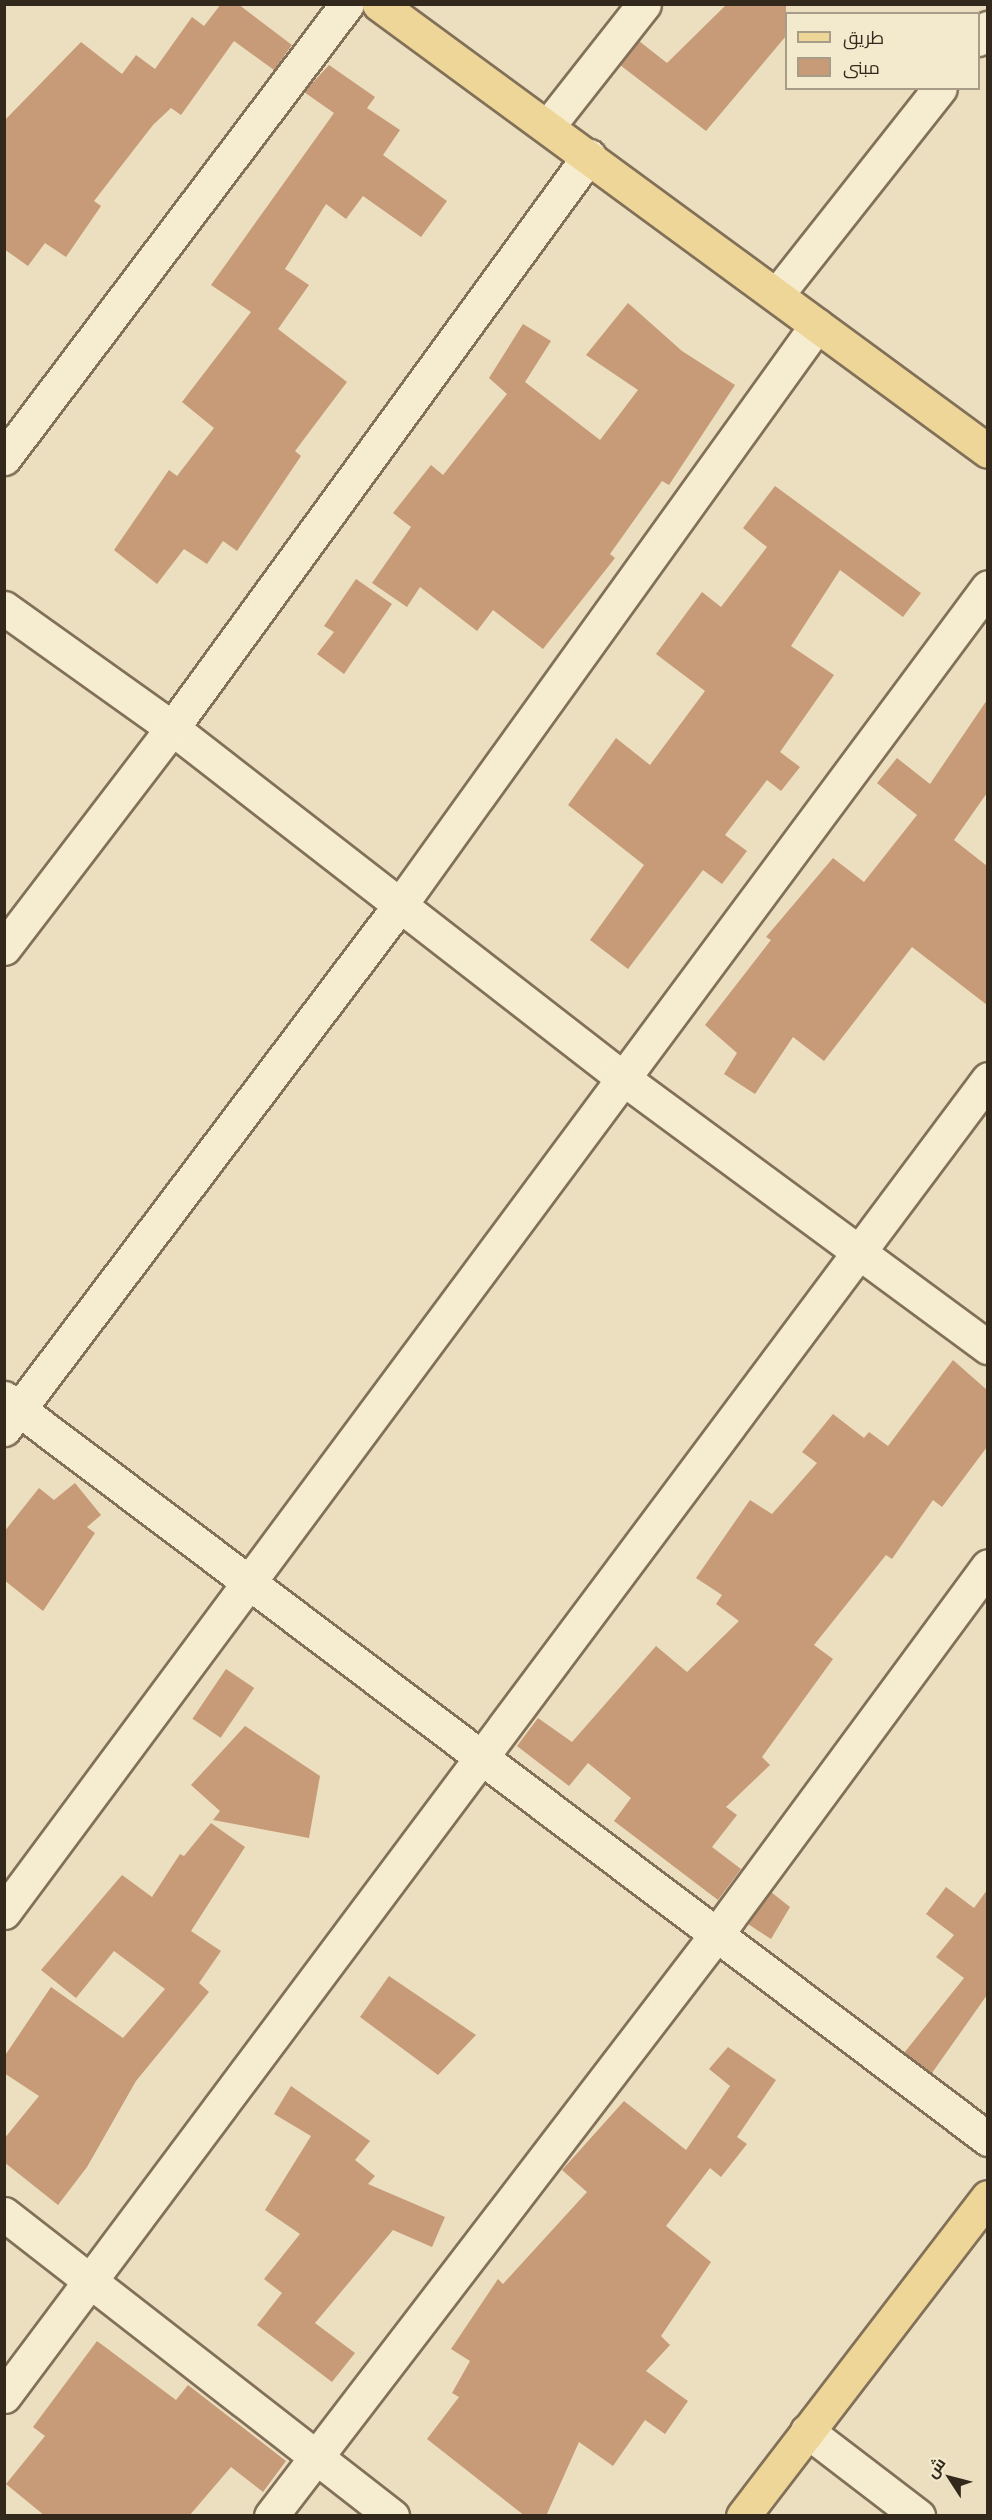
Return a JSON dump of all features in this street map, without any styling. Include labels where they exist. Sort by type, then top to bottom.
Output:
[{"type":"main road","points":[[379,4],[778,293],[817,325],[987,451]]},
{"type":"main road","points":[[743,2516],[987,2197]]},
{"type":"street","points":[[4,458],[347,4]]},
{"type":"street","points":[[548,126],[644,4]]},
{"type":"street","points":[[778,293],[938,90]]},
{"type":"street","points":[[4,948],[172,728],[590,156]]},
{"type":"street","points":[[817,325],[400,905],[9,1412],[250,1585],[987,2139]]},
{"type":"street","points":[[4,1912],[451,1316],[620,1076],[987,587]]},
{"type":"street","points":[[4,608],[172,728],[620,1076],[987,1347]]},
{"type":"street","points":[[4,2396],[856,1250],[987,1079]]},
{"type":"street","points":[[271,2516],[716,1935],[987,1566]]},
{"type":"street","points":[[4,2214],[392,2516]]},
{"type":"street","points":[[807,2431],[918,2516]]},
{"type":"building","points":[[221,4],[238,4],[292,45],[274,70],[234,41],[181,115],[171,108],[153,125],[94,201],[101,206],[66,257],[45,243],[28,266],[4,249],[4,121],[81,42],[122,74],[136,55],[155,69],[192,17],[204,26]]},
{"type":"building","points":[[727,4],[786,4],[785,37],[706,131],[620,65],[639,41],[667,63]]},
{"type":"building","points":[[329,65],[375,97],[367,108],[400,130],[383,155],[447,201],[421,237],[363,196],[346,219],[326,204],[285,269],[309,285],[278,329],[347,382],[295,451],[301,456],[237,551],[223,541],[207,564],[184,549],[157,584],[114,550],[169,470],[177,476],[214,428],[182,402],[251,312],[211,285],[334,113],[304,92]]},
{"type":"building","points":[[628,303],[682,351],[735,385],[669,485],[662,481],[610,554],[615,558],[543,649],[493,610],[477,631],[420,587],[407,607],[372,583],[411,527],[393,513],[431,465],[443,475],[507,394],[489,378],[523,324],[551,341],[525,382],[600,440],[638,390],[586,355]]},
{"type":"building","points":[[775,486],[921,593],[903,617],[840,570],[791,646],[834,675],[780,752],[800,767],[781,791],[767,780],[725,835],[747,851],[722,884],[703,870],[628,969],[590,940],[644,865],[568,805],[616,738],[650,765],[705,691],[656,654],[702,592],[721,607],[767,547],[743,528]]},
{"type":"building","points":[[356,579],[392,604],[344,674],[317,654],[334,632],[324,626]]},
{"type":"building","points":[[987,700],[987,793],[954,840],[987,866],[987,1005],[912,947],[824,1061],[793,1037],[755,1094],[724,1074],[737,1053],[705,1025],[771,940],[766,937],[833,858],[864,882],[917,815],[877,783],[897,758],[930,784]]},
{"type":"building","points":[[953,1360],[987,1390],[987,1447],[942,1507],[933,1500],[892,1559],[886,1555],[814,1645],[833,1659],[762,1757],[770,1765],[726,1807],[737,1815],[712,1847],[741,1869],[718,1900],[614,1821],[631,1798],[588,1763],[569,1786],[517,1746],[538,1718],[572,1742],[656,1646],[687,1672],[739,1621],[716,1604],[722,1595],[696,1578],[750,1500],[772,1514],[817,1463],[802,1452],[833,1414],[864,1438],[869,1432],[888,1446]]},
{"type":"building","points":[[75,1483],[101,1515],[87,1527],[95,1533],[43,1611],[4,1580],[4,1532],[39,1488],[54,1500]]},
{"type":"building","points":[[226,1669],[254,1688],[221,1738],[192,1719]]},
{"type":"building","points":[[245,1726],[320,1776],[309,1838],[213,1820],[220,1811],[191,1785]]},
{"type":"building","points":[[211,1823],[245,1847],[191,1931],[221,1951],[199,1983],[209,1992],[136,2081],[87,2167],[58,2205],[4,2162],[4,2139],[39,2096],[4,2073],[4,2057],[51,1987],[123,2038],[165,1989],[114,1951],[76,1998],[41,1970],[122,1875],[152,1897],[180,1854],[184,1856]]},
{"type":"building","points":[[946,1887],[974,1908],[987,1890],[987,1995],[932,2073],[904,2053],[964,1978],[936,1957],[954,1935],[926,1914]]},
{"type":"building","points":[[771,1892],[790,1907],[771,1939],[748,1924]]},
{"type":"building","points":[[389,1976],[476,2035],[438,2075],[360,2017]]},
{"type":"building","points":[[728,2047],[776,2080],[737,2137],[747,2144],[721,2177],[710,2168],[666,2226],[711,2262],[661,2336],[670,2345],[646,2371],[688,2401],[665,2434],[645,2420],[613,2466],[579,2442],[546,2516],[525,2516],[427,2439],[459,2397],[452,2393],[470,2361],[451,2349],[498,2279],[503,2284],[587,2192],[562,2170],[624,2101],[686,2150],[730,2086],[709,2069]]},
{"type":"building","points":[[291,2086],[370,2141],[355,2160],[375,2176],[368,2184],[445,2217],[432,2247],[393,2230],[315,2323],[355,2353],[332,2382],[257,2325],[282,2293],[264,2279],[300,2234],[265,2210],[311,2136],[274,2114]]},
{"type":"building","points":[[97,2341],[176,2400],[188,2385],[286,2461],[263,2492],[231,2467],[189,2516],[45,2516],[6,2484],[45,2436],[33,2427]]}]
